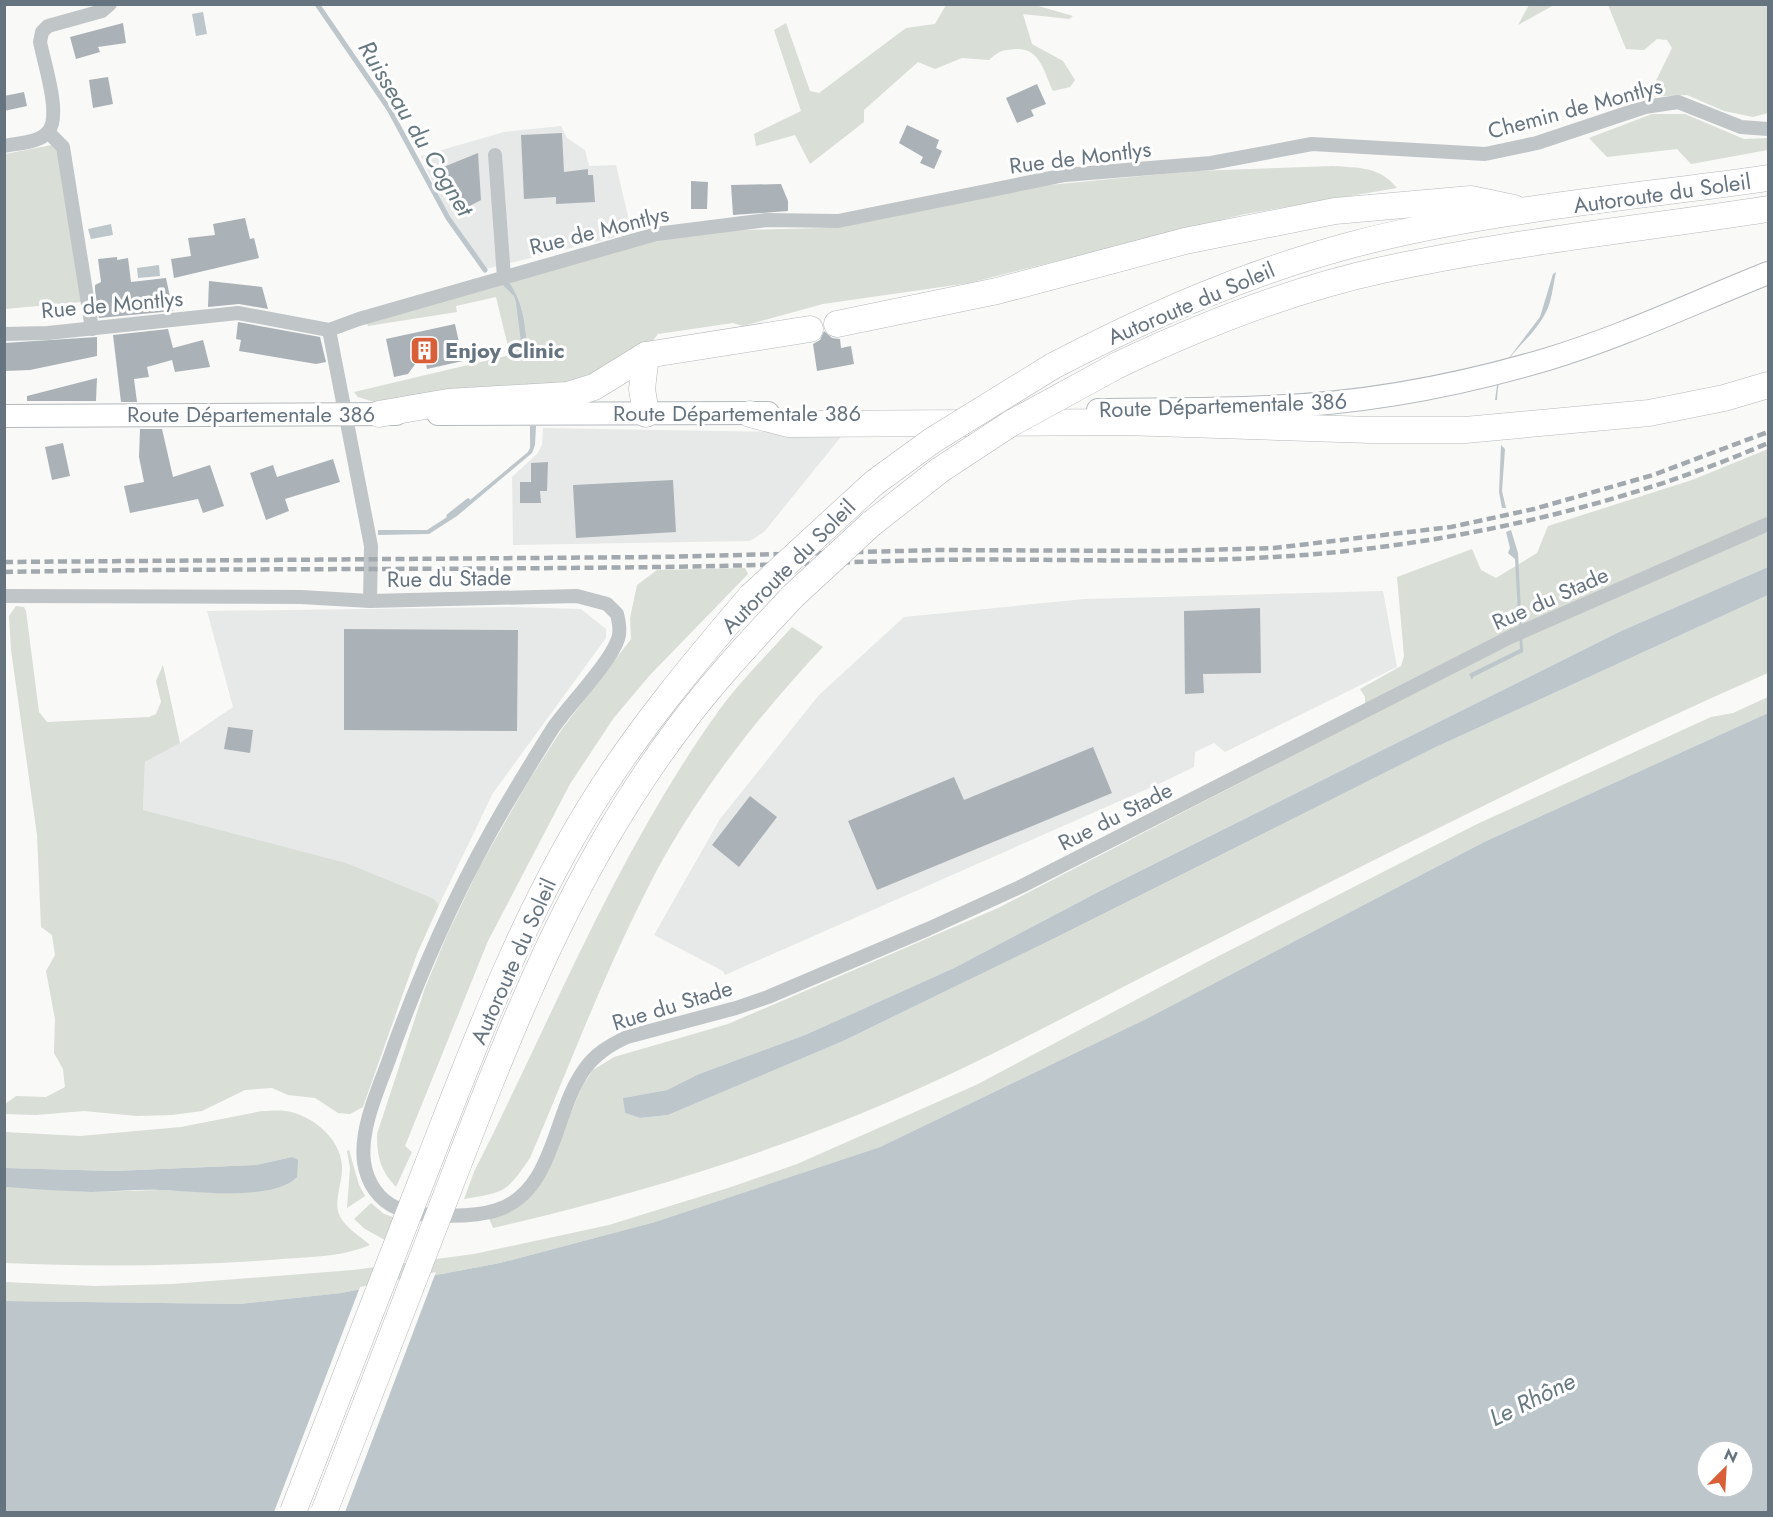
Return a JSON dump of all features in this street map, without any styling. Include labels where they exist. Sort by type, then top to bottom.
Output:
[{"type":"highway","name":"Autoroute du Soleil","points":[[292,1512],[496,991],[557,864],[589,809],[657,708],[751,596],[874,483],[933,440],[1053,366],[1132,324],[1256,273],[1395,234],[1529,211],[1768,178]]},
{"type":"highway","points":[[837,324],[998,291],[1185,241],[1335,211],[1471,199],[1529,211]]},
{"type":"highway","name":"Autoroute du Soleil","points":[[324,1512],[458,1165],[544,952],[613,824],[680,726],[734,661],[793,596],[871,524],[940,470],[1010,424],[1118,365],[1200,328],[1263,304],[1381,270],[1521,245],[1768,209]]},
{"type":"highway","points":[[379,414],[448,402],[568,395],[594,387],[646,355],[810,328]]},
{"type":"highway","points":[[646,355],[642,389],[646,414]]},
{"type":"highway","points":[[750,414],[788,424],[1124,422],[1371,430],[1465,430],[1649,413],[1724,398],[1768,385]]},
{"type":"main road","name":"Route Départementale 386","points":[[4,416],[750,414],[1268,407],[1367,399],[1468,380],[1595,343],[1768,273]]},
{"type":"street","points":[[4,146],[38,139],[48,132],[55,117],[40,42],[42,32],[48,26],[102,11],[110,4]]},
{"type":"street","name":"Chemin de Montlys","points":[[1246,158],[1282,148],[1312,144],[1485,154],[1537,143],[1645,107],[1678,102],[1741,127],[1768,129]]},
{"type":"street","points":[[48,132],[63,147],[92,328]]},
{"type":"street","points":[[495,155],[504,277]]},
{"type":"street","name":"Rue de Montlys","points":[[4,334],[92,328],[238,313],[329,330],[359,319],[656,234],[767,220],[838,222],[1065,175],[1246,158]]},
{"type":"street","points":[[329,330],[371,546],[370,601]]},
{"type":"street","name":"Rue du Stade","points":[[4,596],[300,597],[370,601],[577,596],[607,604],[617,614],[620,626],[619,638],[554,728],[505,807],[432,946],[381,1080],[367,1128],[364,1160],[368,1179],[388,1204],[407,1212],[470,1214],[495,1211],[517,1201],[531,1185],[544,1163],[572,1090],[584,1070],[599,1053],[612,1044],[627,1037],[736,1008],[768,997],[928,929],[1022,886],[1510,637],[1768,524]]},
{"type":"shaded area","points":[[1529,4],[1554,5],[1518,25]]},
{"type":"shaded area","points":[[946,5],[1035,5],[1073,16],[1069,19],[1023,14],[1032,44],[1063,61],[1075,80],[1070,87],[1053,91],[1036,56],[1023,49],[1004,51],[989,60],[962,58],[935,69],[918,62],[864,110],[864,122],[810,164],[795,135],[756,146],[754,134],[801,111],[774,30],[786,23],[810,91],[819,93],[906,28],[935,24]]},
{"type":"shaded area","points":[[1608,5],[1768,5],[1768,113],[1753,117],[1724,111],[1687,95],[1648,97],[1672,48],[1667,40],[1657,39],[1644,50],[1626,49]]},
{"type":"shaded area","points":[[1652,114],[1685,114],[1744,139],[1768,138],[1768,150],[1691,164],[1677,149],[1607,157],[1589,138]]},
{"type":"shaded area","points":[[561,126],[567,138],[585,150],[589,166],[616,165],[632,233],[486,269],[446,211],[421,156],[504,132]]},
{"type":"shaded area","points":[[52,145],[58,151],[82,302],[5,309],[5,154]]},
{"type":"shaded area","points":[[1333,166],[1376,172],[1397,188],[1245,214],[969,283],[823,304],[743,326],[733,323],[658,334],[651,343],[634,347],[575,385],[374,402],[358,397],[354,392],[510,355],[496,297],[456,306],[457,312],[368,326],[367,324],[500,282],[658,240],[740,230],[824,228],[1028,187],[1194,171]]},
{"type":"shaded area","points":[[543,428],[844,433],[764,532],[750,541],[513,545],[512,477],[537,454],[542,445]]},
{"type":"shaded area","points":[[1768,449],[1768,567],[1621,631],[1102,890],[954,968],[805,1035],[699,1074],[667,1090],[624,1098],[625,1113],[640,1118],[668,1115],[841,1042],[1057,937],[1436,747],[1768,595],[1768,673],[1620,740],[1473,811],[930,1084],[746,1157],[646,1188],[493,1228],[489,1218],[520,1204],[543,1180],[582,1086],[593,1070],[614,1057],[728,1024],[998,908],[1365,718],[1365,697],[1360,689],[1401,666],[1404,656],[1397,577],[1472,549],[1481,570],[1496,578],[1537,553],[1548,526],[1692,480]]},
{"type":"shaded area","points":[[745,568],[748,574],[650,675],[613,719],[570,784],[488,941],[405,1146],[412,1152],[396,1187],[386,1175],[380,1162],[377,1134],[425,988],[480,866],[528,782],[562,729],[631,639],[630,618],[637,585],[657,570]]},
{"type":"shaded area","points":[[1383,591],[1397,667],[1225,752],[1214,743],[1195,752],[1194,767],[1163,782],[725,975],[723,971],[654,935],[720,819],[819,695],[904,617],[1085,599]]},
{"type":"shaded area","points":[[16,606],[24,607],[26,611],[39,712],[47,722],[149,717],[156,714],[161,702],[156,681],[163,665],[180,743],[145,762],[143,810],[346,863],[434,899],[439,905],[417,954],[363,1107],[350,1114],[338,1113],[315,1098],[288,1095],[272,1088],[245,1090],[202,1111],[172,1115],[137,1116],[84,1111],[36,1115],[5,1114],[5,1104],[16,1096],[46,1097],[65,1087],[63,1069],[54,1053],[55,1019],[46,971],[55,955],[52,935],[41,927],[37,835],[11,650],[9,616]]},
{"type":"shaded area","points":[[515,607],[581,609],[606,629],[606,638],[493,793],[439,905],[434,899],[143,810],[145,762],[180,743],[233,707],[207,611]]},
{"type":"shaded area","points":[[792,627],[823,647],[733,753],[674,840],[622,941],[530,1158],[509,1185],[503,1189],[488,1195],[464,1199],[474,1172],[588,936],[649,820],[683,764],[728,698]]},
{"type":"shaded area","points":[[1768,697],[1768,713],[1484,842],[1146,1019],[880,1147],[655,1222],[500,1263],[341,1293],[239,1304],[5,1301],[4,1282],[95,1286],[172,1284],[353,1270],[474,1254],[609,1225],[731,1187],[797,1164],[976,1085],[1209,961],[1475,825],[1711,717],[1733,713]]},
{"type":"shaded area","points":[[262,1111],[295,1113],[314,1122],[330,1137],[340,1155],[342,1165],[338,1211],[347,1226],[370,1245],[333,1255],[237,1262],[171,1265],[5,1263],[5,1187],[93,1192],[158,1190],[229,1193],[269,1189],[292,1157],[256,1165],[114,1171],[5,1168],[5,1132],[80,1136],[181,1127]]},
{"type":"shaded area","points":[[349,1150],[359,1185],[365,1196],[347,1208],[350,1168],[347,1151]]},
{"type":"shaded area","points":[[371,1203],[384,1214],[396,1218],[385,1240],[365,1229],[354,1219]]},
{"type":"water","points":[[203,12],[207,34],[196,36],[192,14]]},
{"type":"water","points":[[111,224],[113,235],[91,239],[88,229]]},
{"type":"water","points":[[159,265],[160,276],[138,278],[137,268]]},
{"type":"water","points":[[1556,272],[1548,308],[1539,324],[1508,360],[1499,383],[1497,400],[1495,400],[1499,371],[1540,317],[1553,274]]},
{"type":"water","points":[[507,280],[521,307],[528,357],[523,358],[514,296],[500,282]]},
{"type":"water","points":[[530,426],[536,426],[532,453],[457,516],[429,534],[378,535],[378,530],[427,530],[458,510],[528,452]]},
{"type":"water","points":[[1501,445],[1505,449],[1502,491],[1506,508],[1502,508],[1499,492]]},
{"type":"water","points":[[1511,530],[1518,553],[1523,652],[1473,677],[1472,680],[1469,674],[1520,649],[1515,559],[1508,553],[1510,548],[1506,532]]},
{"type":"water","points":[[1768,567],[1768,595],[1436,747],[1057,937],[841,1042],[668,1115],[640,1118],[625,1113],[623,1098],[667,1090],[699,1074],[805,1035],[954,968],[1102,890],[1621,631]]},
{"type":"water","name":"Le Rhône","points":[[1768,713],[1768,1512],[5,1512],[4,1301],[239,1304],[341,1293],[500,1263],[655,1222],[880,1147],[1146,1019],[1484,842]]},
{"type":"water","points":[[292,1157],[298,1160],[297,1177],[285,1185],[270,1190],[252,1192],[151,1190],[91,1192],[5,1187],[5,1168],[114,1171],[256,1165]]},
{"type":"pier","points":[[436,1272],[345,1512],[274,1512],[360,1287]]},
{"type":"building","points":[[123,23],[126,43],[98,47],[100,52],[76,59],[70,37]]},
{"type":"building","points":[[108,77],[113,104],[93,108],[89,80]]},
{"type":"building","points":[[1037,84],[1046,104],[1031,110],[1034,116],[1017,123],[1006,98]]},
{"type":"building","points":[[24,92],[27,106],[4,111],[4,96]]},
{"type":"building","points":[[907,125],[939,140],[936,148],[942,151],[934,169],[920,163],[923,157],[899,143]]},
{"type":"building","points":[[562,133],[564,172],[588,169],[588,175],[593,175],[595,202],[556,204],[556,197],[524,199],[521,135]]},
{"type":"building","points":[[478,153],[481,200],[462,210],[441,168]]},
{"type":"building","points":[[691,181],[708,182],[707,209],[691,209]]},
{"type":"building","points":[[781,184],[788,201],[788,211],[733,215],[731,185]]},
{"type":"building","points":[[245,218],[250,239],[254,238],[259,258],[174,278],[171,259],[191,256],[188,238],[215,235],[213,224]]},
{"type":"building","points":[[117,257],[117,260],[128,258],[131,282],[166,278],[173,311],[99,318],[95,290],[95,285],[101,282],[98,259]]},
{"type":"building","points":[[209,281],[262,287],[268,309],[239,304],[208,307]]},
{"type":"building","points":[[238,322],[320,337],[326,362],[316,364],[239,351],[241,340],[236,339]]},
{"type":"building","name":"Enjoy Clinic","points":[[455,324],[463,361],[427,369],[424,352],[408,374],[394,377],[386,339]]},
{"type":"building","points":[[168,329],[173,348],[203,340],[210,367],[175,372],[172,360],[147,367],[149,377],[134,379],[137,402],[121,402],[113,335]]},
{"type":"building","points":[[824,331],[832,338],[840,339],[841,348],[851,346],[854,364],[817,371],[813,344],[820,340]]},
{"type":"building","points":[[97,337],[97,356],[30,370],[4,371],[4,343]]},
{"type":"building","points":[[97,378],[96,401],[27,401],[27,396]]},
{"type":"building","points":[[140,429],[162,429],[173,477],[210,465],[224,506],[203,513],[198,499],[130,513],[124,486],[144,482],[139,457]]},
{"type":"building","points":[[63,443],[70,476],[52,480],[45,447]]},
{"type":"building","points":[[333,459],[340,482],[285,499],[289,511],[266,520],[250,473],[273,465],[277,477]]},
{"type":"building","points":[[548,462],[547,491],[540,491],[541,503],[520,503],[520,482],[531,482],[531,463]]},
{"type":"building","points":[[673,480],[676,532],[576,538],[573,485]]},
{"type":"building","points":[[1260,608],[1261,673],[1203,674],[1204,693],[1185,694],[1184,611]]},
{"type":"building","points":[[344,629],[518,630],[517,731],[344,730]]},
{"type":"building","points":[[228,727],[253,730],[250,753],[224,749]]},
{"type":"building","points":[[1093,747],[1112,793],[877,890],[848,821],[954,777],[964,800]]},
{"type":"building","points":[[750,796],[777,817],[739,867],[712,845]]},
{"type":"waterway","name":"Ruisseau du Cognet","points":[[317,4],[389,109],[448,218],[485,270]]},
{"type":"waterway","points":[[449,516],[468,501]]},
{"type":"railway","points":[[4,562],[660,557],[939,550],[1165,551],[1274,548],[1451,527],[1534,509],[1653,475],[1768,432]]},
{"type":"railway","points":[[4,572],[657,567],[934,560],[1189,560],[1274,557],[1399,545],[1526,521],[1651,487],[1768,443]]},
{"type":"place","name":"Enjoy Clinic","points":[[424,350]]}]
